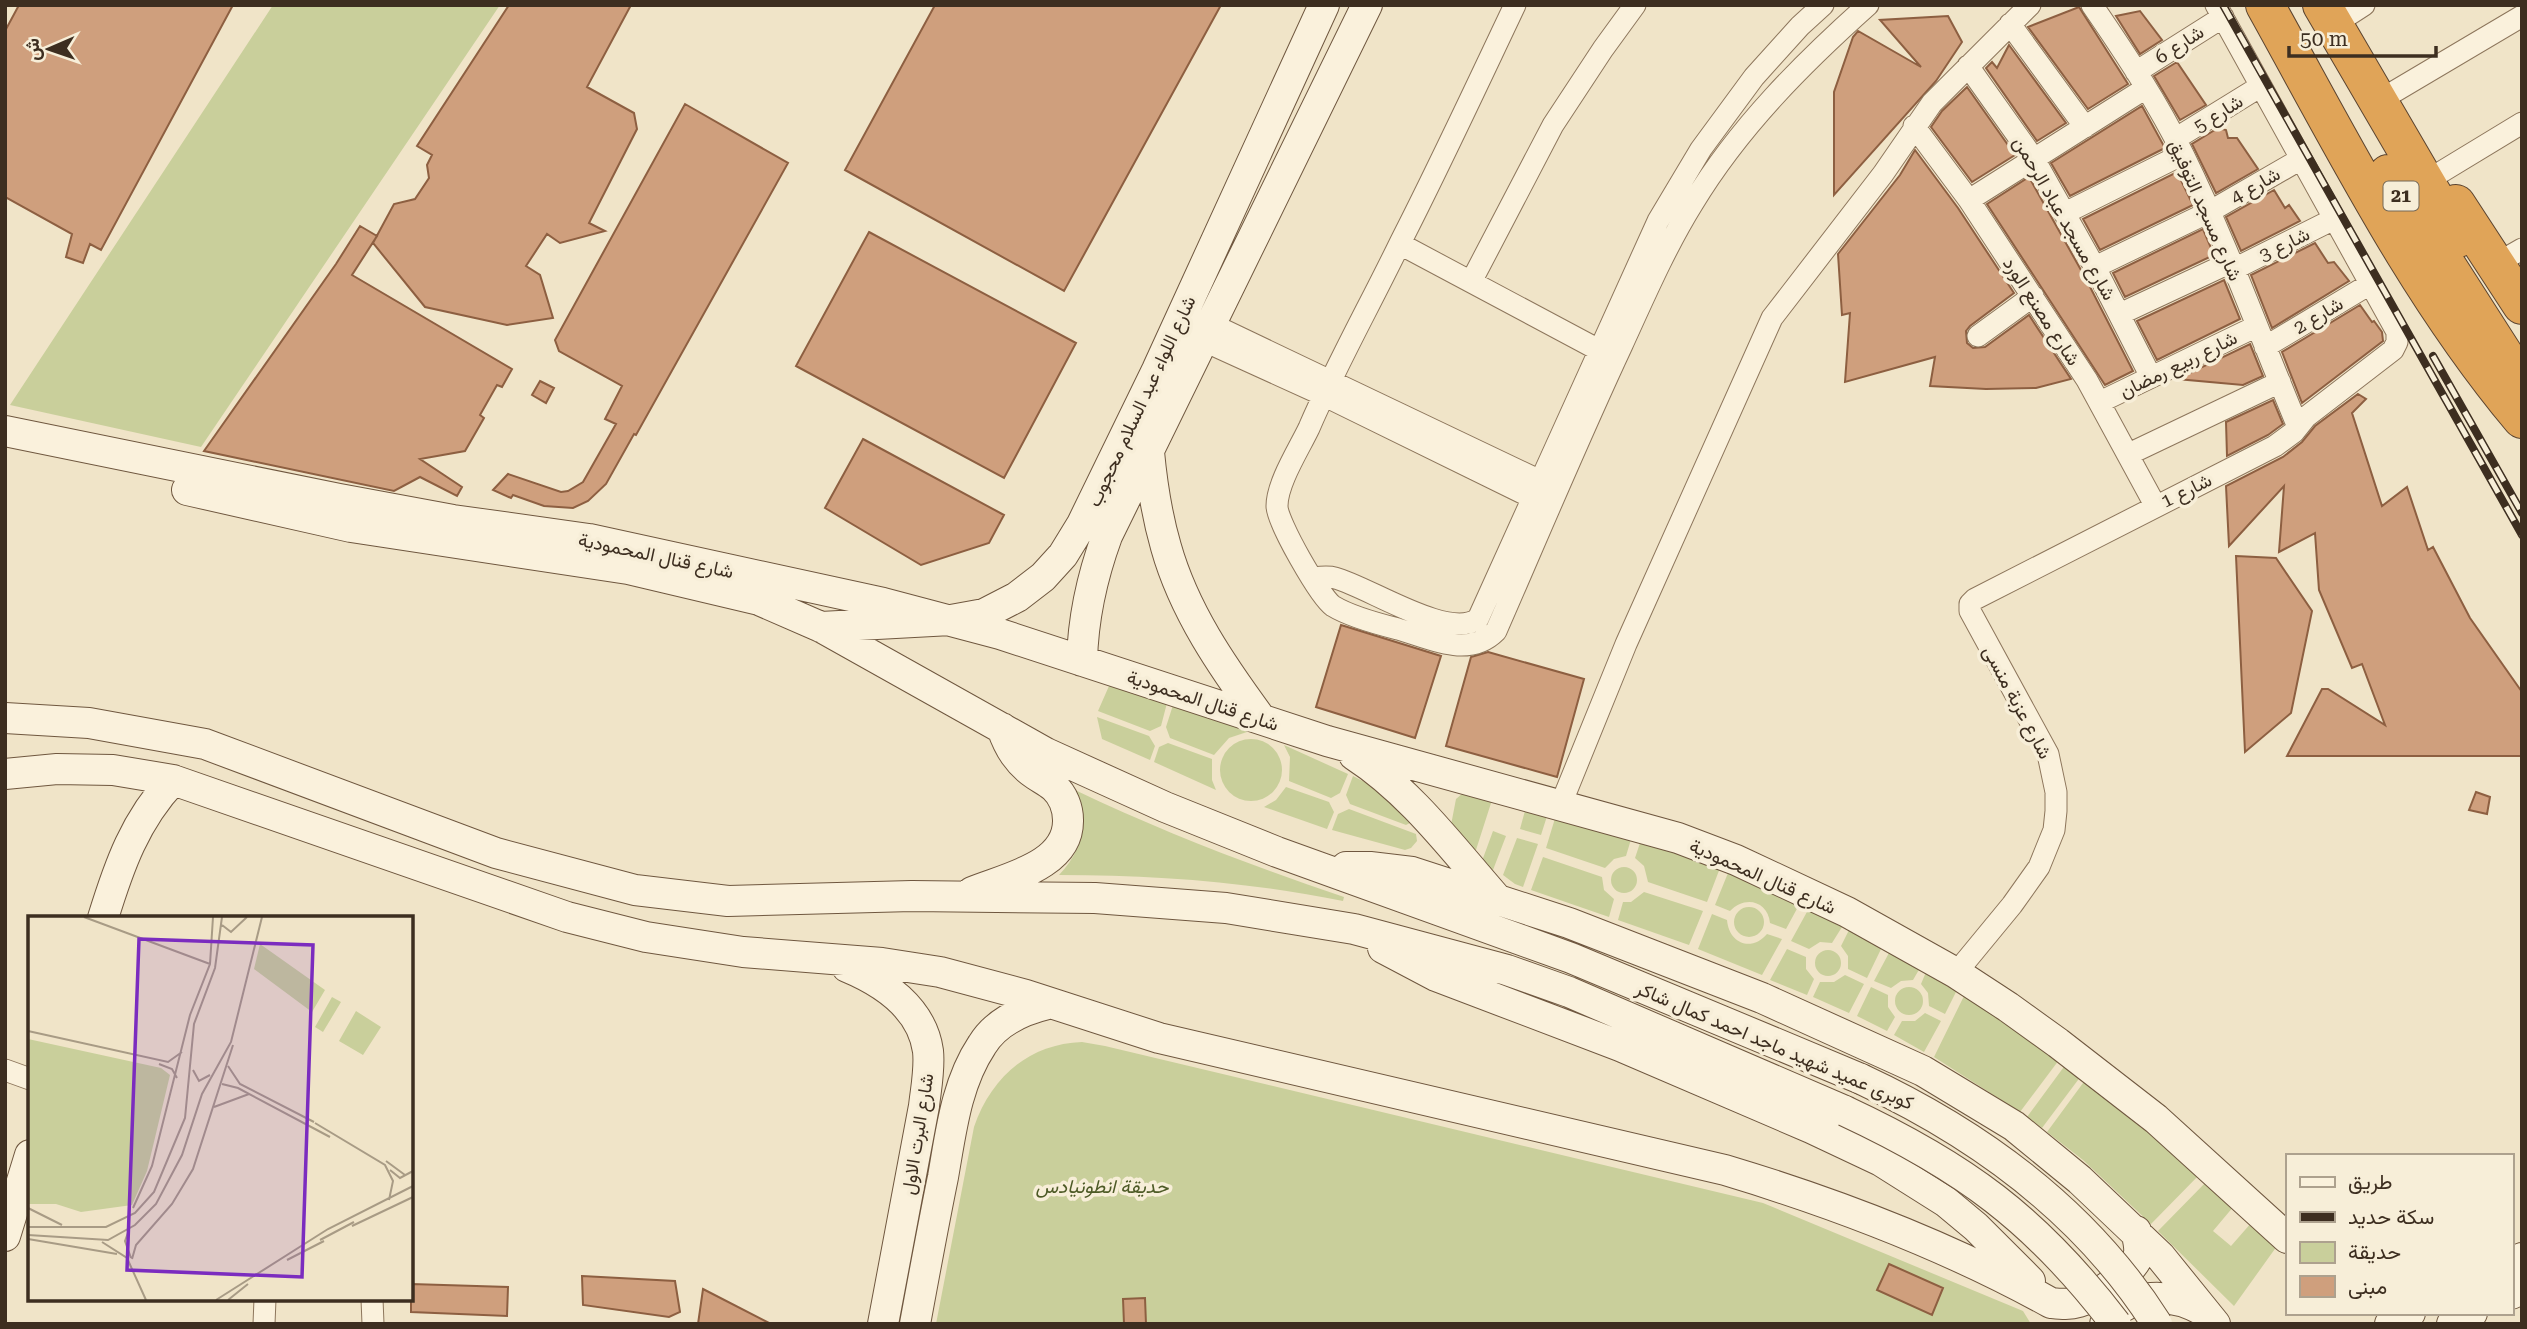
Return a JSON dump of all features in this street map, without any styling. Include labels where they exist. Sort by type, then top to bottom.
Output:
[{"type":"highway","points":[[2265,5],[2414,268],[2452,327],[2522,419]]},
{"type":"highway","name":"21","points":[[2285,5],[2410,210],[2522,383]]},
{"type":"highway","points":[[2344,8],[2522,345]]},
{"type":"highway","name":"21","points":[[2344,8],[2438,174],[2508,257],[2522,305]]},
{"type":"main road","name":"شارع اللواء عبد السلام محجوب","points":[[821,627],[951,620],[984,614],[1026,591],[1043,578],[1063,555],[1082,524],[1157,370],[1324,5]]},
{"type":"main road","name":"شارع اللواء عبد السلام محجوب","points":[[1082,661],[1086,610],[1098,560],[1367,5]]},
{"type":"main road","name":"شارع قنال المحمودية","points":[[5,431],[339,499],[453,520],[589,539],[883,603],[951,620],[1327,741],[1678,838],[1736,860],[1847,912],[1956,973],[2008,1007],[2108,1080],[2204,1159],[2286,1237]]},
{"type":"main road","name":"شارع قنال المحمودية","points":[[5,450],[351,527],[628,569],[759,600],[821,627],[1002,728]]},
{"type":"main road","points":[[1149,452],[1165,546],[1183,594],[1207,639],[1261,719]]},
{"type":"main road","points":[[5,718],[89,723],[205,744],[496,853],[635,890],[728,901],[912,897],[1161,901],[1239,910],[1354,929],[1398,957],[1436,976],[1620,1046],[1881,1161],[1946,1202],[1976,1227],[2060,1313]]},
{"type":"main road","points":[[956,898],[1049,860],[1063,844],[1066,835],[1068,814],[1061,795],[1015,756],[1002,728]]},
{"type":"main road","name":"كوبرى عميد شهيد ماجد احمد كمال شاكر","points":[[1002,728],[1046,753],[1165,807],[1276,852],[1571,958],[1861,1079],[1909,1102],[1955,1128],[2041,1191],[2101,1251],[2157,1324]]},
{"type":"main road","points":[[1327,741],[1350,753],[1392,783],[1499,901]]},
{"type":"main road","points":[[5,774],[57,769],[113,770],[173,780],[567,918],[671,941],[743,952],[882,963],[940,972],[1026,995],[1171,1041],[1713,1168],[1761,1181],[1867,1217],[1978,1264],[2060,1313]]},
{"type":"main road","points":[[104,916],[118,869],[136,829],[173,780]]},
{"type":"main road","points":[[1326,869],[1370,867],[1412,872],[1569,923],[1698,972],[1923,1070],[2014,1126],[2080,1180],[2160,1256],[2213,1319]]},
{"type":"main road","name":"كوبرى عميد شهيد ماجد احمد كمال شاكر","points":[[1354,929],[1507,970],[1569,992],[1844,1111],[1922,1149],[1994,1196],[2057,1253],[2086,1284],[2116,1324]]},
{"type":"main road","name":"شارع البرت الاول","points":[[820,957],[884,985],[906,1005],[920,1024],[928,1050],[924,1106],[883,1324]]},
{"type":"main road","name":"شارع البرت الاول","points":[[915,1324],[953,1122],[963,1083],[983,1042],[1024,1010],[1048,1003]]},
{"type":"main road","points":[[5,1236],[28,1161]]},
{"type":"main road","points":[[2060,1313],[2064,1305],[2089,1299],[2135,1263],[2139,1253],[2136,1231]]},
{"type":"main road","points":[[2105,1324],[2110,1316],[2135,1300],[2149,1297],[2178,1300],[2213,1319]]},
{"type":"main road","points":[[2390,1324],[2406,1315]]},
{"type":"main road","points":[[2452,1324],[2468,1315]]},
{"type":"street","points":[[1515,5],[1400,244],[1326,388],[1283,483],[1276,507],[1284,531],[1325,598],[1334,606],[1392,628],[1458,646],[1476,645],[1496,631],[1546,494],[1607,354],[1658,221],[1701,149],[1767,62],[1823,5]]},
{"type":"street","points":[[1472,280],[1553,125],[1635,5]]},
{"type":"street","points":[[1607,354],[1694,201],[1712,175],[1773,97],[1813,54],[1868,5]]},
{"type":"street","points":[[1561,804],[1626,644],[1765,332],[1784,302],[1883,174],[1932,103],[2029,5]]},
{"type":"street","name":"شارع مسجد التوفيق","points":[[2092,5],[2141,80],[2179,146],[2233,265],[2298,427]]},
{"type":"street","points":[[2219,11],[2370,284]]},
{"type":"street","name":"شارع 6","points":[[1969,200],[2085,127],[2219,11]]},
{"type":"street","points":[[2392,93],[2522,16]]},
{"type":"street","points":[[2010,24],[2085,127]]},
{"type":"street","name":"شارع مسجد عباد الرحمن","points":[[1968,66],[2034,159],[2095,267],[2151,377]]},
{"type":"street","name":"شارع 5","points":[[2065,213],[2179,146],[2261,86]]},
{"type":"street","points":[[2438,174],[2522,123]]},
{"type":"street","name":"شارع مصنع الورد","points":[[1914,126],[1969,200],[2033,296],[2100,402],[2155,505]]},
{"type":"street","name":"شارع 4","points":[[2095,267],[2209,212],[2301,159]]},
{"type":"street","name":"شارع 3","points":[[2120,314],[2334,219]]},
{"type":"street","points":[[1400,244],[1607,354]]},
{"type":"street","name":"شارع 2","points":[[2265,347],[2370,284]]},
{"type":"street","name":"شارع 1","points":[[1969,611],[1970,604],[1975,599],[2275,446],[2306,417],[2393,350],[2397,342],[2397,332],[2370,284]]},
{"type":"street","points":[[1978,336],[2033,296]]},
{"type":"street","name":"شارع ربيع رمضان","points":[[2100,402],[2257,326]]},
{"type":"street","points":[[1207,332],[1546,494]]},
{"type":"street","points":[[2129,454],[2280,383]]},
{"type":"street","points":[[1313,578],[1339,579],[1419,614],[1451,624],[1468,625],[1478,619],[1546,494]]},
{"type":"street","name":"شارع عزبة منسى","points":[[1956,973],[2012,905],[2039,867],[2054,830],[2056,811],[2053,773],[2048,754],[1969,611]]},
{"type":"street","points":[[1478,619],[1496,631]]},
{"type":"street","points":[[5,1070],[28,1078]]},
{"type":"street","points":[[264,1324],[265,1301]]},
{"type":"street","points":[[372,1301],[373,1324]]},
{"type":"green space","points":[[273,5],[500,5],[201,447],[10,405]]},
{"type":"green space","points":[[1109,686],[1167,703],[1161,726],[1150,731],[1098,711]]},
{"type":"green space","points":[[1173,705],[1250,731],[1229,738],[1214,755],[1170,738],[1166,727]]},
{"type":"green space","points":[[1097,717],[1149,736],[1155,746],[1150,760],[1102,739]]},
{"type":"green space","points":[[1251,739],[1263,741],[1273,748],[1280,758],[1280,782],[1273,792],[1263,799],[1251,801],[1239,799],[1229,792],[1222,782],[1220,770],[1222,758],[1229,748],[1239,741]]},
{"type":"green space","points":[[1168,743],[1212,759],[1212,780],[1216,790],[1154,762],[1159,747]]},
{"type":"green space","points":[[1284,745],[1348,774],[1340,793],[1331,798],[1289,781],[1290,757]]},
{"type":"green space","points":[[1353,776],[1382,791],[1412,822],[1406,825],[1350,804],[1346,795]]},
{"type":"green space","points":[[1286,787],[1329,802],[1334,812],[1327,829],[1264,807],[1276,800]]},
{"type":"green space","points":[[1075,790],[1208,848],[1344,897],[1343,901],[1202,881],[1059,875],[1073,856],[1082,835],[1082,813]]},
{"type":"green space","points":[[1463,793],[1492,800],[1475,853],[1451,825],[1456,799]]},
{"type":"green space","points":[[1526,807],[1548,813],[1541,835],[1520,829]]},
{"type":"green space","points":[[1349,809],[1416,834],[1417,841],[1405,850],[1332,830],[1338,814]]},
{"type":"green space","points":[[1556,815],[1632,836],[1626,856],[1614,859],[1605,868],[1546,848]]},
{"type":"green space","points":[[1493,831],[1506,836],[1493,870],[1482,861]]},
{"type":"green space","points":[[1517,838],[1538,844],[1523,887],[1503,875]]},
{"type":"green space","points":[[1641,840],[1720,868],[1707,902],[1648,882],[1644,866],[1635,858]]},
{"type":"green space","points":[[1543,857],[1602,877],[1604,890],[1614,899],[1609,917],[1531,890]]},
{"type":"green space","points":[[1624,867],[1633,871],[1637,880],[1633,889],[1624,893],[1615,889],[1611,880],[1615,871]]},
{"type":"green space","points":[[1728,873],[1799,905],[1786,929],[1770,923],[1765,910],[1755,903],[1742,903],[1730,911],[1715,905]]},
{"type":"green space","points":[[1644,892],[1703,911],[1689,945],[1618,920],[1623,902],[1631,902]]},
{"type":"green space","points":[[1749,907],[1755,908],[1763,916],[1763,928],[1755,936],[1749,937],[1743,936],[1735,928],[1734,922],[1735,916],[1743,908]]},
{"type":"green space","points":[[1808,910],[1842,927],[1832,943],[1820,942],[1809,949],[1791,941]]},
{"type":"green space","points":[[1712,914],[1727,920],[1732,935],[1742,943],[1755,943],[1767,934],[1782,939],[1762,975],[1698,949]]},
{"type":"green space","points":[[1849,930],[1882,947],[1867,978],[1848,969],[1848,956],[1841,946]]},
{"type":"green space","points":[[1787,949],[1806,957],[1806,969],[1814,979],[1807,995],[1770,980]]},
{"type":"green space","points":[[1828,950],[1837,954],[1841,963],[1837,972],[1828,976],[1819,972],[1815,963],[1819,954]]},
{"type":"green space","points":[[1890,951],[1920,968],[1913,980],[1901,981],[1891,988],[1874,981]]},
{"type":"green space","points":[[1926,972],[1957,990],[1945,1014],[1929,1006],[1928,993],[1921,984]]},
{"type":"green space","points":[[1845,975],[1864,984],[1849,1013],[1813,997],[1820,982],[1834,982]]},
{"type":"green space","points":[[1871,987],[1888,995],[1888,1007],[1895,1017],[1887,1031],[1857,1016]]},
{"type":"green space","points":[[1909,987],[1919,991],[1923,1001],[1919,1011],[1909,1015],[1899,1011],[1895,1001],[1899,991]]},
{"type":"green space","points":[[1965,994],[2059,1060],[2020,1112],[1934,1057]]},
{"type":"green space","points":[[1925,1013],[1941,1021],[1924,1052],[1894,1035],[1902,1021],[1915,1021]]},
{"type":"green space","name":"حديقة انطونيادس","points":[[1082,1042],[1763,1203],[2023,1311],[2031,1324],[936,1324],[974,1127],[981,1109],[1001,1079],[1029,1057],[1045,1049]]},
{"type":"green space","points":[[2066,1064],[2081,1076],[2042,1128],[2027,1117]]},
{"type":"green space","points":[[2086,1079],[2201,1173],[2151,1224],[2083,1160],[2047,1132]]},
{"type":"green space","points":[[2208,1180],[2234,1206],[2213,1231],[2231,1246],[2252,1222],[2277,1246],[2234,1306],[2158,1231]]},
{"type":"building","points":[[19,5],[233,5],[101,250],[90,244],[83,263],[66,257],[72,234],[5,197],[5,31]]},
{"type":"building","points":[[509,5],[631,5],[587,87],[634,113],[637,129],[589,223],[605,231],[560,243],[547,234],[526,266],[540,275],[553,318],[507,325],[425,307],[373,243],[394,204],[415,199],[429,178],[427,165],[432,155],[417,146]]},
{"type":"building","points":[[935,5],[1221,5],[1064,291],[845,170]]},
{"type":"building","points":[[2079,7],[2128,84],[2088,109],[2028,27]]},
{"type":"building","points":[[2140,11],[2162,40],[2140,54],[2116,16]]},
{"type":"building","points":[[1948,16],[1962,42],[1936,81],[1834,195],[1834,92],[1853,37],[1858,31],[1921,67],[1880,20]]},
{"type":"building","points":[[2009,45],[2066,123],[2037,141],[1986,68],[1992,62],[1997,68]]},
{"type":"building","points":[[2177,62],[2206,105],[2180,120],[2154,76]]},
{"type":"building","points":[[1967,87],[2015,155],[1972,182],[1931,127],[1942,111]]},
{"type":"building","points":[[685,104],[788,163],[606,484],[588,501],[573,508],[544,506],[513,495],[511,498],[493,490],[508,474],[561,492],[568,491],[583,482],[616,424],[605,419],[622,386],[559,351],[555,340]]},
{"type":"building","points":[[2142,106],[2165,148],[2070,196],[2051,163]]},
{"type":"building","points":[[2218,128],[2226,130],[2228,138],[2237,138],[2258,169],[2216,193],[2192,144]]},
{"type":"building","points":[[1915,150],[1958,208],[2014,293],[1970,326],[1966,331],[1967,343],[1973,348],[1985,347],[2029,315],[2071,379],[2036,388],[1930,386],[1935,357],[1845,382],[1850,313],[1842,315],[1838,254],[1900,175]]},
{"type":"building","points":[[2177,172],[2193,205],[2100,250],[2083,219]]},
{"type":"building","points":[[2029,177],[2133,371],[2105,385],[1987,204]]},
{"type":"building","points":[[2274,190],[2285,208],[2289,205],[2300,221],[2241,251],[2226,217]]},
{"type":"building","points":[[360,226],[377,236],[352,275],[512,369],[502,387],[497,385],[480,415],[484,418],[465,451],[420,459],[462,487],[457,496],[420,477],[394,491],[204,451]]},
{"type":"building","points":[[2203,229],[2214,255],[2125,297],[2113,273]]},
{"type":"building","points":[[869,232],[1076,343],[1004,478],[796,366]]},
{"type":"building","points":[[2315,243],[2328,263],[2334,262],[2349,281],[2272,328],[2251,275]]},
{"type":"building","points":[[2224,280],[2240,319],[2157,360],[2137,321]]},
{"type":"building","points":[[2360,305],[2382,332],[2383,341],[2302,403],[2282,352]]},
{"type":"building","points":[[2250,344],[2263,376],[2243,385],[2177,379]]},
{"type":"building","points":[[540,381],[554,388],[546,403],[532,395]]},
{"type":"building","points":[[2358,394],[2366,399],[2352,413],[2382,506],[2407,487],[2428,550],[2433,547],[2470,618],[2522,692],[2522,756],[2287,756],[2322,689],[2328,689],[2385,725],[2362,664],[2352,668],[2319,590],[2315,533],[2279,552],[2284,486],[2229,546],[2226,486],[2283,457],[2302,442],[2315,426]]},
{"type":"building","points":[[2273,400],[2283,424],[2268,435],[2227,456],[2226,422]]},
{"type":"building","points":[[863,439],[1004,515],[989,543],[921,565],[825,508]]},
{"type":"building","points":[[2236,556],[2276,558],[2312,611],[2291,713],[2245,752]]},
{"type":"building","points":[[1341,625],[1441,656],[1415,738],[1316,707]]},
{"type":"building","points":[[1488,652],[1584,679],[1557,777],[1446,746],[1471,657]]},
{"type":"building","points":[[2476,792],[2490,797],[2487,814],[2469,810]]},
{"type":"building","points":[[1889,1264],[1943,1288],[1932,1315],[1877,1290]]},
{"type":"building","points":[[582,1276],[675,1281],[680,1312],[669,1317],[583,1305]]},
{"type":"building","points":[[413,1284],[508,1287],[507,1316],[411,1312]]},
{"type":"building","points":[[703,1289],[771,1324],[698,1324]]},
{"type":"building","points":[[1145,1298],[1146,1324],[1124,1324],[1123,1299]]},
{"type":"railway","points":[[2223,5],[2522,535]]},
{"type":"railway","points":[[2433,356],[2522,513]]}]
